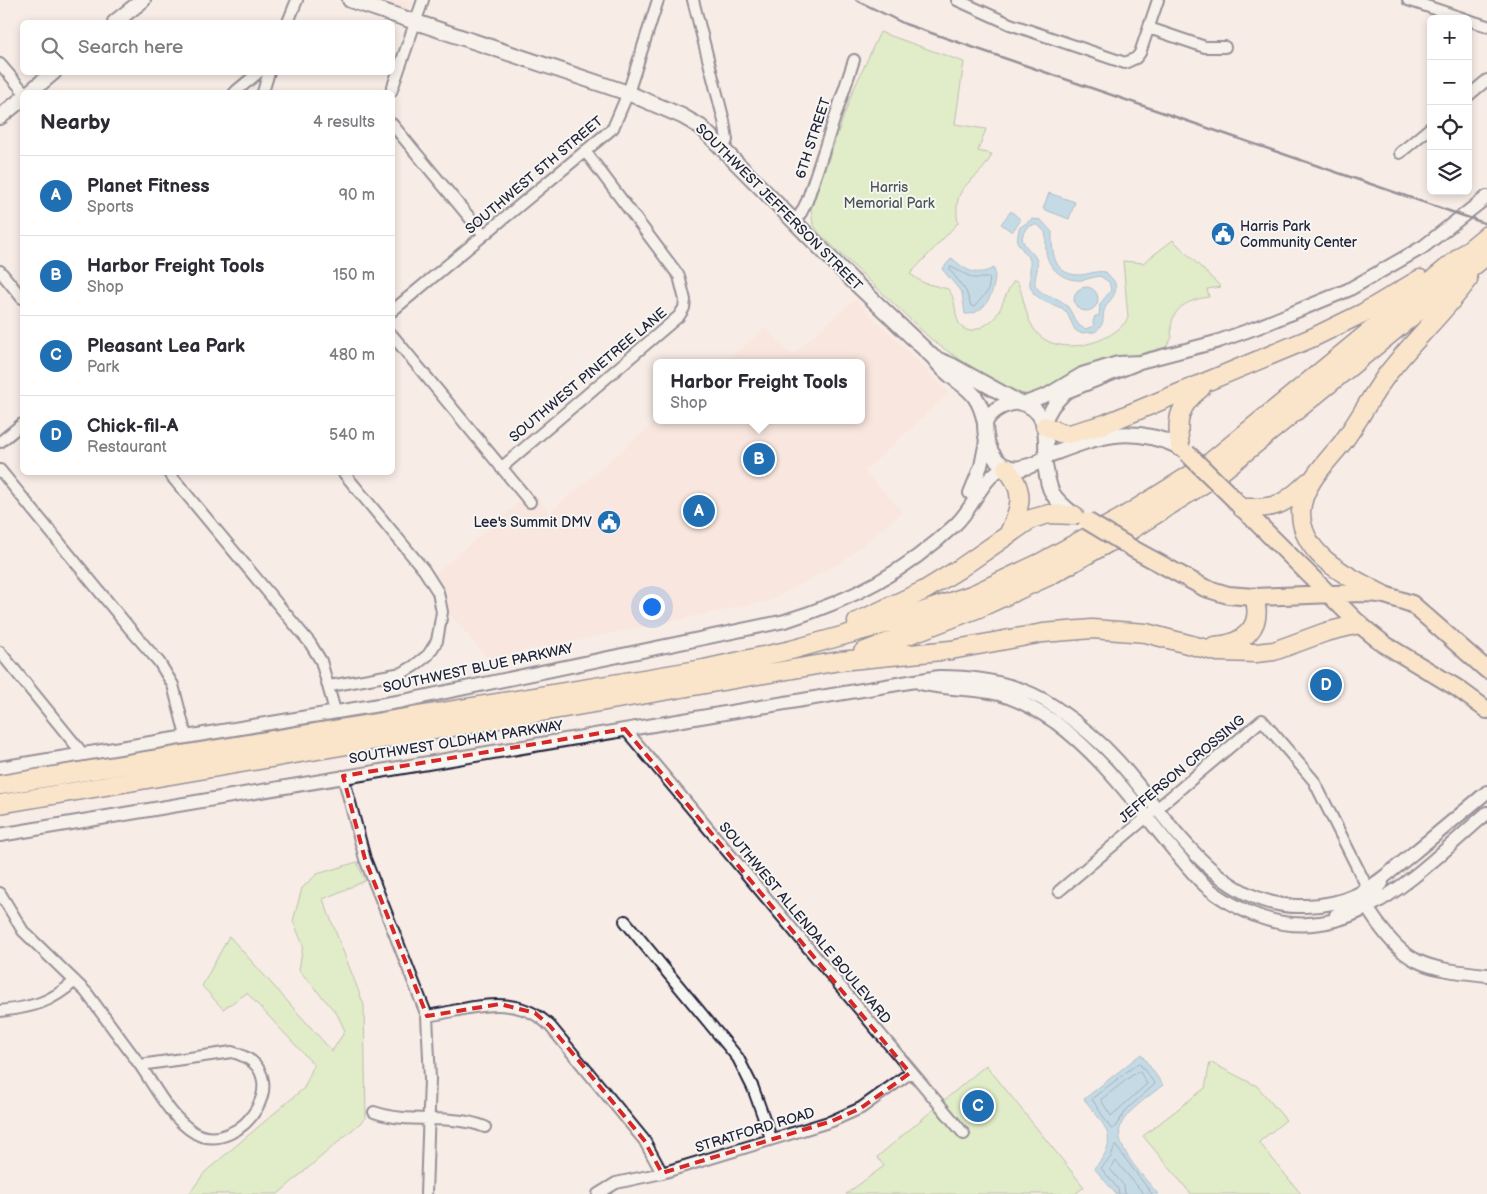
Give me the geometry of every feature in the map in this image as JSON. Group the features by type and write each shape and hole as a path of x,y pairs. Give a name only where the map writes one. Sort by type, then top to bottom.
{"highway":[{"path":"1487,234 1482,252 1451,302 1390,371 1343,441 1320,470 1306,492 1301,513 1311,544 1325,561 1343,574 1382,594 1412,604 1487,670"},
{"path":"1044,424 1060,434 1079,432 1314,337 1482,252"},
{"path":"0,785 704,669 791,650 892,622 974,594 1042,562 1120,520 1208,464 1482,252"},
{"path":"840,661 979,608 1049,576 1132,530 1216,476 1482,252"},
{"path":"1213,379 1185,402 1178,423 1183,450 1359,624 1402,657 1457,688 1487,709"},
{"path":"1005,467 1017,482 1020,498 1017,516 1008,534"},
{"path":"1238,504 1270,508 1279,506 1291,499 1320,470"},
{"path":"791,650 896,605 959,570 1008,534 1039,515 1080,518 1205,588 1228,595 1254,597 1382,594"},
{"path":"1194,646 1225,646 1247,634 1257,616 1258,608 1254,597"},
{"path":"0,804 840,661 951,650 1043,633 1092,629 1146,633 1194,646 1236,654 1265,652 1326,632 1359,624"}],"main road":[{"path":"118,20 143,0"},
{"name":"SOUTHWEST JEFFERSON STREET","path":"350,0 628,93 682,116 701,127 793,222 934,358 950,377 974,393 982,406 985,422"},
{"path":"32,90 50,75"},
{"path":"0,117 20,100"},
{"name":"SOUTHWEST JEFFERSON STREET","path":"934,358 953,366 1021,403"},
{"path":"1080,518 1055,499 1050,492 1045,457 1044,424 1040,414 1021,403 1000,407 985,422 986,441 992,454 1005,467 1023,468 1045,457 1092,440 1127,433 1153,436 1183,450"}],"street":[{"path":"289,20 297,0"},
{"path":"392,90 423,0"},
{"name":"SOUTHWEST 5TH STREET","path":"395,309 613,128 628,93 658,0"},
{"path":"693,0 724,121 727,140 724,151"},
{"path":"958,0 1010,24 1119,62 1130,62 1140,53 1158,0"},
{"path":"1408,0 1454,15"},
{"path":"1472,21 1487,26"},
{"path":"1149,28 1206,47 1225,47"},
{"name":"6TH STREET","path":"793,222 801,213 807,201 854,60"},
{"path":"0,64 22,90"},
{"path":"237,90 255,75"},
{"path":"264,90 268,75"},
{"path":"1472,93 1487,80"},
{"path":"395,128 484,235"},
{"path":"1400,153 1427,130"},
{"name":"SOUTHWEST PINETREE LANE","path":"501,468 640,352 671,324 684,308 684,289 676,270 585,151"},
{"path":"1021,403 1047,395 1082,374 1118,363 1140,362 1216,342 1258,328 1348,290 1423,248 1487,197"},
{"path":"0,271 20,296"},
{"path":"395,340 530,502"},
{"path":"1044,424 1053,406 1066,392 1083,384 1124,371 1140,362"},
{"path":"0,442 20,426"},
{"name":"SOUTHWEST BLUE PARKWAY","path":"940,536 973,487 981,466 986,441"},
{"name":"SOUTHWEST BLUE PARKWAY","path":"0,768 403,700 786,621 840,603 885,579 956,524 987,480 1005,467"},
{"path":"0,470 130,630 159,662 173,685 186,736"},
{"path":"171,475 310,642 321,661 330,686 335,711"},
{"path":"330,686 402,673 414,666 428,655 436,641 442,612 438,592 424,570 345,475"},
{"path":"0,652 83,754"},
{"name":"SOUTHWEST OLDHAM PARKWAY","path":"0,835 343,776 917,682 936,687 993,692 1058,717 1078,742 1128,793 1180,837 1223,879 1249,896 1279,906 1311,906 1341,900 1367,888 1391,871 1487,792"},
{"name":"JEFFERSON CROSSING","path":"1059,891 1262,720 1314,781 1367,888"},
{"name":"SOUTHWEST ALLENDALE BOULEVARD","path":"625,729 800,936 910,1073 964,1134"},
{"path":"343,776 365,858 427,1016 430,1079 426,1194"},
{"name":"SOUTHWEST OLDHAM PARKWAY","path":"1153,813 1195,876 1208,888 1226,901 1262,919 1281,924 1321,924 1349,918 1368,909 1400,886 1487,813"},
{"path":"1391,871 1371,896 1368,909 1395,947 1419,963 1443,970 1487,975"},
{"path":"1321,924 1357,903 1366,894 1367,888"},
{"path":"0,893 14,919 33,943 75,980 183,1123 196,1133 206,1136 226,1136 252,1116 264,1095 262,1072 254,1062 244,1055 232,1052 140,1065"},
{"path":"625,921 738,1058 754,1088 771,1138"},
{"path":"0,1011 28,1008 46,1002 60,995 75,980"},
{"path":"427,1016 500,1004 526,1008 535,1013 550,1026 644,1140 662,1172"},
{"name":"STRATFORD ROAD","path":"598,1194 616,1184 819,1125 861,1108 910,1073"},
{"path":"374,1112 388,1118 468,1120 485,1127"}],"highlighted area":[{"path":"625,729 910,1073 861,1108 832,1121 662,1173 644,1140 550,1026 535,1013 500,1004 427,1016 365,859 343,776"}],"shaded area":[{"path":"365,0 413,0 407,12"},
{"path":"855,299 950,393 865,471 903,512 842,562 770,601 488,659 446,610 433,575 532,491 550,512 653,423 865,424 865,359 729,359 766,327 792,355"}],"green space":[{"name":"Harris Memorial Park","path":"880,32 964,62 955,124 986,129 978,151 992,154 980,172 962,190 958,198 958,223 910,274 924,283 948,289 954,300 957,319 964,329 970,331 990,322 999,311 1014,281 1018,283 1030,323 1038,334 1047,341 1059,345 1072,346 1098,341 1111,335 1128,318 1123,261 1143,263 1173,240 1221,287 1207,289 1209,297 1192,301 1180,308 1172,321 1172,338 1166,347 1081,370 1055,387 1030,395 1015,392 976,370 934,342 819,233 813,224 811,209 852,93"},
{"path":"357,862 365,881 323,899 364,1005 366,1118 278,1194 189,1194 205,1172 304,1088 314,1065 247,993 223,1009 202,986 229,936 332,1051 345,1031 337,1014 299,970 303,945 293,921 302,888 317,874"},
{"path":"1210,1062 1257,1086 1286,1120 1259,1142 1301,1194 1191,1194 1143,1136 1205,1088"},
{"path":"986,1065 1084,1187 1075,1194 846,1194 884,1166 877,1157"}],"water":[{"path":"1049,193 1075,202 1069,219 1043,209"},
{"path":"1011,211 1021,220 1012,232 1001,224"},
{"path":"1032,219 1041,220 1052,232 1053,253 1058,266 1069,274 1106,272 1114,281 1115,292 1104,310 1103,322 1095,332 1080,333 1075,330 1067,313 1062,308 1045,302 1034,294 1030,286 1030,260 1017,242 1019,228","holes":["1038,225 1045,232 1049,263 1060,275 1076,280 1100,276 1109,282 1111,290 1100,304 1099,316 1095,316 1094,326 1085,329 1081,327 1065,304 1046,295 1035,285 1037,261 1024,244 1022,237 1026,228"]},
{"path":"952,258 971,271 982,272 994,268 994,283 989,298 985,305 973,313 965,314 962,293 942,269"},
{"path":"1086,287 1091,288 1097,294 1097,304 1091,310 1086,311 1081,310 1075,304 1074,299 1075,294 1081,288"},
{"path":"1141,1054 1163,1085 1126,1116 1120,1128 1120,1136 1127,1154 1139,1172 1158,1194 1116,1194 1094,1168 1107,1149 1107,1132 1084,1099"}],"railway":[{"path":"856,0 905,24 1487,224"}],"place":[{"name":"Harris Park Community Center","path":"1223,234"},
{"name":"Harbor Freight Tools","path":"759,459"},
{"name":"Planet Fitness","path":"699,511"},
{"name":"Lee's Summit DMV","path":"609,522"},
{"name":"Chick-fil-A","path":"1326,685"},
{"name":"Pleasant Lea Park","path":"978,1106"}]}
